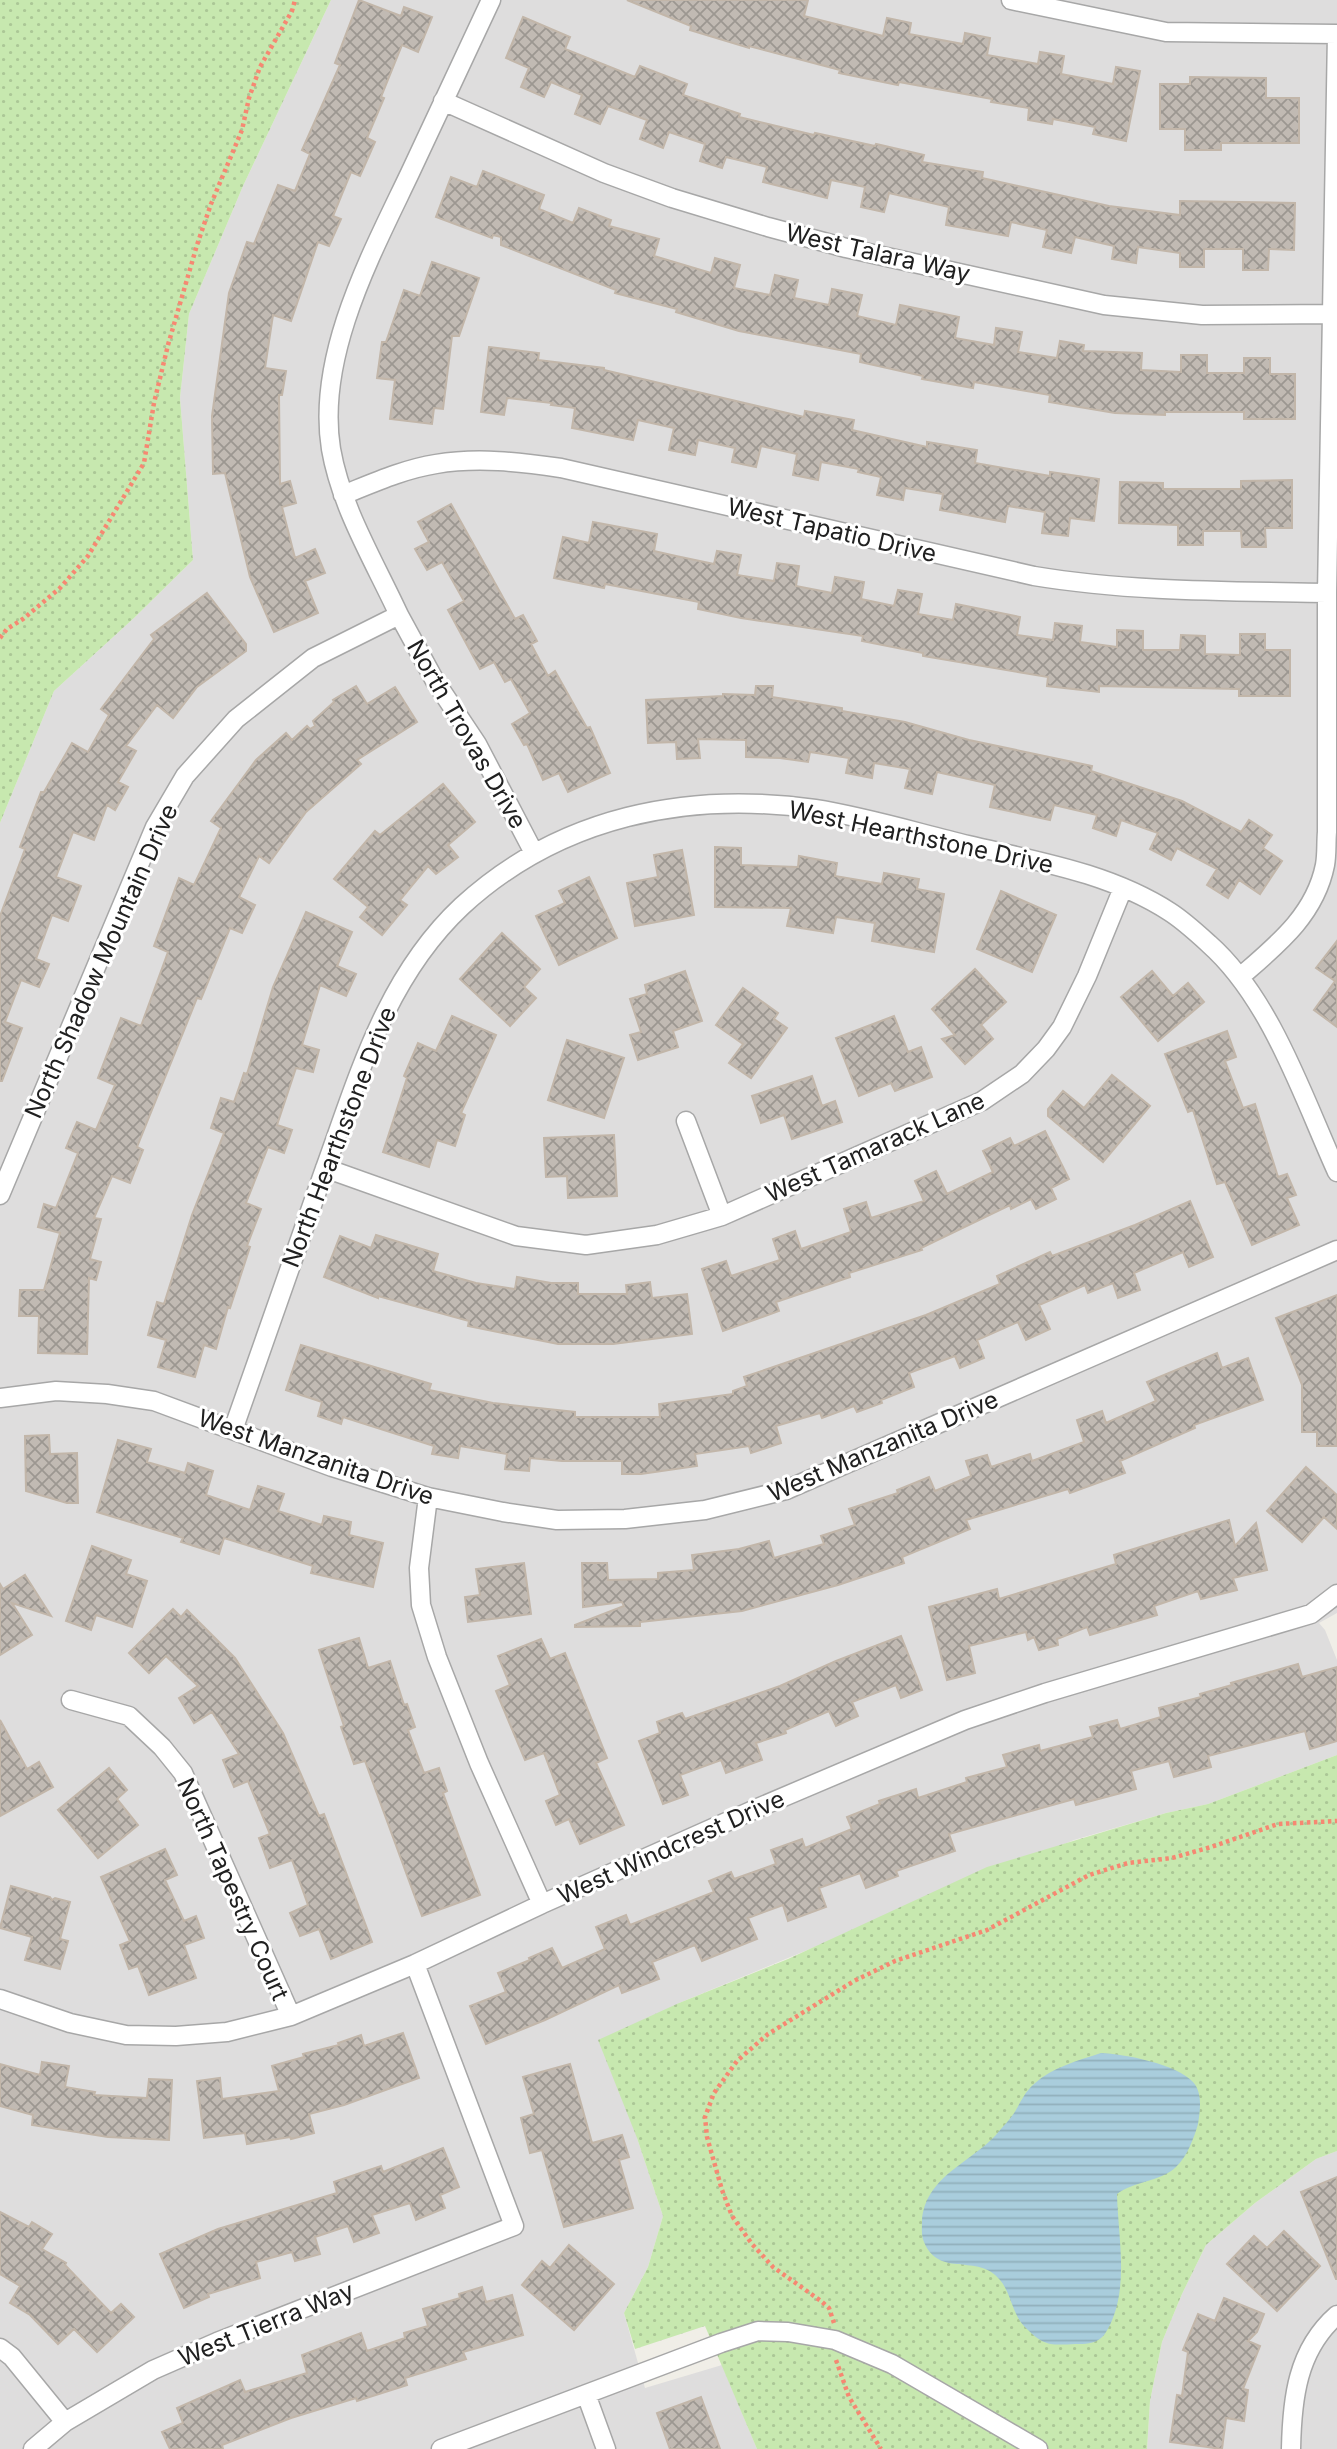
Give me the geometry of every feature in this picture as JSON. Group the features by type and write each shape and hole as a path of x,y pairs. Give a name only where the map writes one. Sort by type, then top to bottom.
{"street":[{"path":"399,615 343,495 331,448 329,415 332,374 339,340 356,293 491,0"},
{"path":"1011,0 1166,32 1337,34 1325,866 1303,917 1283,939 1240,976"},
{"name":"West Talara Way","path":"443,101 604,173 672,198 846,248 1104,305 1202,315 1333,314"},
{"name":"West Tapatio Drive","path":"343,495 434,464 470,460 510,461 561,468 1034,576 1082,584 1140,589 1327,593"},
{"name":"North Trovas Drive","path":"399,615 435,681 477,744 534,853"},
{"name":"North Shadow Mountain Drive","path":"0,1195 155,827 185,776 236,719 295,671 313,658 399,615"},
{"name":"West Hearthstone Drive","path":"534,853 615,819 674,806 725,802 771,804 820,810 976,847 1087,874 1123,888 1171,912 1211,945 1240,976 1253,994 1278,1041 1337,1172"},
{"name":"North Hearthstone Drive","path":"233,1430 357,1075 389,1001 406,972 462,906 534,853"},
{"name":"West Tamarack Lane","path":"325,1168 516,1236 586,1245 657,1235 722,1216 982,1101 1022,1074 1062,1027 1087,976 1123,888"},
{"path":"686,1121 722,1216"},
{"name":"West Manzanita Drive","path":"0,1398 56,1391 107,1394 154,1402 332,1467 428,1497 557,1520 625,1519 705,1510 786,1490 1337,1250"},
{"path":"428,1497 419,1568 421,1605 437,1657 465,1727 542,1904"},
{"name":"West Windcrest Drive","path":"0,1999 70,2023 126,2035 176,2036 228,2032 290,2016 415,1964 760,1807 965,1720 1045,1693 1311,1614 1337,1594"},
{"name":"North Tapestry Court","path":"71,1700 129,1716 162,1747 183,1773 290,2016"},
{"name":"West Tierra Way","path":"33,2449 65,2422 164,2365 514,2226 415,1964"},
{"path":"1291,2449 1297,2382 1322,2329 1337,2315"},
{"path":"441,2449 758,2331 788,2332 835,2340 892,2364 1038,2449"},
{"path":"0,2348 12,2357 65,2422"},
{"path":"586,2394 606,2449"}],"path":[{"path":"0,638 60,588 88,556 144,463 167,345 204,224 242,131 249,98 260,67 292,12 295,0"},
{"path":"0,628 8,629"},
{"path":"881,2449 849,2397 836,2361 834,2319 829,2308 773,2267 752,2244 732,2216 722,2190 707,2137 705,2117 714,2093 737,2061 768,2034 854,1981 895,1961 987,1930 1089,1875 1128,1863 1172,1858 1278,1824 1337,1821"}],"shaded area":[{"path":"331,0 1337,0 1337,1613 1319,1623 1325,1630 1337,1660 1337,1755 1208,1804 1166,1813 1074,1840 679,2003 637,2138 663,2216 648,2267 624,2313 645,2388 722,2365 757,2449 0,2449 0,823 54,691 193,560 180,398 189,314 243,186"},
{"path":"1337,2151 1337,2449 1147,2449 1150,2401 1162,2342 1206,2245 1255,2203 1316,2159"}],"green space":[{"path":"0,0 331,0 243,186 189,314 180,398 193,560 54,691 0,823"},
{"path":"1337,1755 1337,2151 1316,2159 1255,2203 1206,2245 1162,2342 1150,2401 1147,2449 757,2449 705,2326 635,2349 624,2313 648,2267 663,2216 637,2138 598,2040 679,2003 788,1959 987,1867 1166,1813 1208,1804"}],"water":[{"path":"1101,2053 1150,2061 1185,2076 1193,2082 1198,2091 1198,2124 1187,2153 1176,2167 1162,2176 1131,2186 1117,2194 1121,2277 1116,2310 1105,2334 1089,2343 1053,2344 1037,2338 1024,2326 1004,2285 991,2272 981,2267 939,2260 931,2253 923,2239 922,2221 931,2193 950,2172 996,2135 1034,2084 1057,2069"}],"building":[{"path":"359,0 401,16 404,7 432,17 418,52 402,45 367,138 375,142 360,176 351,172 333,216 341,219 329,246 318,242 291,321 273,315 265,368 286,371 282,395 279,395 280,484 290,481 296,503 282,507 295,558 315,549 325,573 305,581 318,613 274,632 250,577 225,473 213,474 212,416 229,293 247,242 254,244 278,185 295,191 310,154 302,150 340,65 335,63"},
{"path":"627,0 808,0 804,16 883,36 887,18 911,23 909,34 963,44 965,33 990,38 987,55 1038,64 1040,52 1064,56 1061,74 1113,84 1116,67 1140,71 1126,141 1093,134 1095,127 1053,119 1052,124 1028,120 1029,108 991,102 992,99 839,73 840,70 749,48 690,30 691,26"},
{"path":"523,17 570,37 565,49 635,77 640,66 687,84 683,95 740,114 739,117 814,135 815,133 875,146 876,144 924,155 922,162 983,172 982,178 1109,206 1180,215 1180,201 1295,203 1294,250 1269,249 1268,270 1243,270 1243,249 1204,249 1204,267 1180,267 1180,253 1138,247 1136,263 1112,259 1114,246 1075,237 1071,253 1043,247 1047,230 1011,222 1008,236 946,225 949,207 889,193 884,212 861,207 865,187 831,180 827,198 763,182 767,167 726,157 722,168 700,161 705,144 669,132 663,148 640,139 647,120 608,106 600,124 575,114 582,95 551,82 544,97 521,87 529,68 506,58"},
{"path":"1190,77 1266,78 1266,98 1299,98 1299,143 1221,143 1221,150 1185,150 1185,129 1160,129 1160,84 1190,84"},
{"path":"483,171 544,195 539,209 573,223 579,208 611,220 609,226 659,239 654,256 711,273 715,258 740,265 734,288 770,295 775,275 798,280 794,298 829,305 832,289 862,295 857,316 896,325 900,305 959,317 955,338 994,345 996,328 1022,332 1018,352 1057,358 1060,341 1084,345 1083,351 1142,353 1141,370 1181,372 1181,355 1207,355 1207,373 1244,373 1244,358 1270,358 1270,374 1295,374 1295,419 1244,419 1244,412 1165,412 1165,415 1115,413 1049,402 1050,395 974,382 973,388 922,379 923,376 860,362 861,354 739,331 676,312 677,309 615,293 616,290 501,245 501,237 493,235 492,238 436,217 451,177 477,187"},
{"path":"432,262 479,278 459,336 452,336 443,409 434,408 432,424 390,419 395,380 377,378 382,342 386,342 404,290 420,296"},
{"path":"489,347 539,353 538,360 604,368 804,417 805,411 854,420 852,430 927,447 927,442 977,450 975,463 1050,476 1050,472 1099,479 1094,521 1070,518 1068,536 1042,533 1045,512 1008,506 1005,522 940,510 943,494 905,488 903,500 877,495 881,477 858,472 859,469 821,462 818,480 793,475 797,454 761,446 756,467 732,462 735,448 698,440 695,455 669,450 674,428 638,420 633,440 572,428 575,408 551,405 552,403 507,398 504,415 481,412"},
{"path":"1292,480 1292,528 1265,528 1266,547 1242,547 1241,531 1203,531 1203,545 1178,545 1178,525 1119,523 1120,482 1163,483 1163,489 1241,489 1241,481"},
{"path":"451,504 515,619 523,615 537,641 531,644 548,676 555,671 587,728 590,727 610,773 568,792 559,773 543,780 527,744 524,745 512,724 530,713 511,679 505,682 494,662 480,669 448,610 464,601 442,562 427,570 415,549 429,542 418,522"},
{"path":"593,522 657,534 654,551 676,556 714,564 717,551 741,555 737,575 774,581 777,563 799,566 796,586 832,593 835,577 864,582 861,599 894,606 898,590 922,594 918,614 953,620 956,604 1020,617 1017,635 1053,640 1055,623 1082,626 1080,642 1117,647 1117,630 1143,631 1143,650 1180,650 1181,635 1205,636 1205,654 1240,655 1240,634 1265,634 1265,650 1290,650 1290,696 1239,696 1239,689 1099,686 1099,692 1047,686 1048,677 923,656 923,653 862,641 863,636 741,618 698,609 699,602 605,584 604,588 554,578 563,537 589,543"},
{"path":"207,593 246,644 246,651 197,687 173,718 157,705 126,746 136,751 118,782 128,787 115,810 107,805 94,840 73,832 56,877 81,886 68,921 52,915 36,959 49,964 39,987 21,980 5,1022 22,1028 0,1081 0,916 25,849 20,847 41,792 44,792 72,743 88,752 109,715 101,709 154,639 151,635"},
{"path":"356,686 367,704 395,687 417,722 357,760 361,764 306,812 269,863 259,856 239,897 255,905 242,933 230,928 201,999 197,998 137,1147 143,1150 130,1183 112,1176 94,1218 101,1219 90,1259 101,1262 96,1280 89,1278 87,1354 38,1353 39,1316 19,1316 20,1290 44,1290 60,1233 38,1227 44,1204 56,1208 78,1153 66,1148 77,1122 96,1130 115,1085 98,1078 121,1018 141,1026 168,952 154,946 179,878 194,885 221,828 211,821 256,760 286,733 292,740 307,726 310,729 315,726 313,721 334,702 333,700"},
{"path":"756,686 773,686 772,697 842,708 842,711 905,722 969,740 1092,766 1091,771 1182,801 1241,832 1249,820 1272,835 1263,848 1282,861 1260,894 1239,880 1228,898 1207,885 1217,869 1177,848 1171,860 1150,849 1158,833 1121,820 1116,836 1093,828 1097,815 1054,805 1050,820 990,807 995,785 937,772 932,794 905,788 910,769 874,763 872,778 846,773 849,758 810,752 808,762 746,757 746,740 698,739 700,758 677,759 676,742 648,743 646,700 723,694 755,695"},
{"path":"443,784 475,822 448,845 458,857 436,874 428,866 400,900 407,905 382,935 360,917 368,907 334,879 375,831 380,835"},
{"path":"715,847 741,848 741,865 798,867 799,856 837,863 835,876 882,884 884,873 919,879 917,889 944,894 934,952 872,941 875,923 836,917 833,933 787,926 791,908 715,907"},
{"path":"682,850 694,915 635,926 627,883 658,877 654,855"},
{"path":"589,877 617,938 559,965 536,916 565,903 559,891"},
{"path":"1001,891 1056,915 1032,972 977,949"},
{"path":"306,912 352,932 337,966 356,974 346,996 320,985 302,1045 319,1050 313,1072 296,1068 277,1125 292,1130 284,1153 268,1147 246,1203 261,1209 216,1349 204,1345 195,1377 158,1367 166,1340 148,1335 157,1302 164,1304 192,1215 224,1133 211,1128 221,1098 234,1102 244,1073 247,1074 273,987"},
{"path":"502,933 540,969 524,987 536,998 510,1026 460,979"},
{"path":"1337,941 1337,1027 1314,1010 1335,981 1316,968"},
{"path":"975,969 1006,1002 981,1025 993,1039 965,1064 942,1039 955,1035 932,1009"},
{"path":"685,971 702,1021 673,1031 678,1047 638,1060 630,1035 641,1032 630,999 647,994 645,985"},
{"path":"1152,971 1173,996 1188,983 1204,1002 1158,1041 1121,997"},
{"path":"743,988 778,1013 774,1019 787,1028 751,1078 729,1063 743,1044 716,1025"},
{"path":"452,1016 496,1035 461,1113 465,1115 455,1146 437,1140 429,1167 383,1152 407,1078 404,1076 418,1043 436,1051"},
{"path":"894,1016 908,1052 921,1047 932,1077 895,1091 891,1083 859,1096 836,1038"},
{"path":"1227,1031 1236,1057 1225,1061 1243,1108 1255,1104 1278,1177 1287,1174 1296,1195 1287,1198 1299,1225 1252,1245 1225,1182 1217,1184 1193,1110 1188,1112 1165,1054"},
{"path":"567,1040 624,1058 604,1118 548,1100"},
{"path":"1112,1075 1150,1106 1103,1162 1048,1116 1048,1109 1063,1091 1084,1108"},
{"path":"812,1076 822,1106 835,1101 842,1122 792,1139 784,1115 761,1123 752,1096"},
{"path":"1045,1131 1069,1179 1051,1188 1056,1199 1036,1209 1031,1199 1011,1209 1010,1205 921,1248 922,1250 849,1273 850,1277 776,1302 779,1311 723,1331 702,1269 726,1261 731,1276 780,1260 773,1239 795,1231 801,1249 851,1232 844,1209 866,1202 871,1218 924,1201 915,1181 936,1171 947,1194 993,1172 983,1151 1010,1138 1014,1146"},
{"path":"614,1135 617,1196 568,1198 567,1176 546,1177 544,1138"},
{"path":"1190,1201 1213,1257 1189,1267 1183,1252 1134,1273 1140,1290 1118,1298 1113,1283 1088,1293 1085,1285 1039,1305 1050,1329 1026,1340 1018,1322 977,1340 984,1358 960,1368 955,1356 909,1373 914,1387 881,1400 882,1403 857,1412 854,1406 822,1418 820,1413 776,1426 781,1443 751,1453 749,1446 695,1454 697,1466 622,1474 622,1461 530,1458 529,1471 505,1469 507,1454 460,1446 458,1458 432,1454 434,1446 343,1417 341,1424 318,1416 322,1402 286,1390 301,1345 431,1384 429,1390 493,1403 575,1412 575,1417 660,1417 659,1404 733,1394 733,1391 747,1386 744,1377 926,1315 1000,1284 997,1276 1050,1252 1052,1256"},
{"path":"376,1235 438,1254 433,1271 476,1283 515,1289 517,1277 551,1283 578,1283 578,1294 627,1294 626,1285 650,1282 652,1298 687,1294 692,1334 613,1344 558,1344 468,1326 469,1321 378,1298 324,1277 340,1236 371,1248"},
{"path":"1337,1295 1337,1446 1317,1446 1317,1432 1302,1432 1302,1385 1276,1318"},
{"path":"1217,1353 1222,1368 1248,1358 1263,1400 1194,1425 1195,1428 1120,1461 1125,1473 1070,1493 1068,1489 966,1520 970,1529 902,1557 904,1563 838,1585 742,1611 640,1622 640,1626 575,1627 624,1606 622,1602 583,1607 582,1563 607,1563 608,1580 658,1579 658,1573 694,1570 692,1555 739,1549 769,1541 774,1558 824,1544 821,1536 855,1525 849,1509 898,1493 897,1490 929,1477 935,1491 971,1476 966,1461 987,1455 991,1467 1030,1454 1032,1461 1084,1442 1077,1420 1102,1411 1106,1423 1156,1401 1147,1382"},
{"path":"49,1435 50,1454 77,1453 78,1503 67,1503 26,1491 25,1436"},
{"path":"118,1440 151,1449 147,1462 185,1473 188,1463 213,1471 206,1495 250,1510 258,1486 284,1494 278,1511 322,1525 324,1516 351,1522 349,1535 383,1543 373,1587 311,1573 313,1566 224,1538 219,1554 181,1542 183,1538 97,1512"},
{"path":"1306,1467 1337,1495 1337,1529 1324,1517 1302,1542 1267,1511"},
{"path":"1229,1520 1235,1546 1256,1523 1267,1570 1233,1578 1237,1590 1201,1599 1198,1591 1154,1606 1157,1615 1090,1635 1087,1627 1057,1639 1058,1645 1039,1650 1034,1637 1028,1640 1026,1632 969,1646 975,1673 947,1680 929,1607 997,1589 999,1599 1116,1564 1114,1555"},
{"path":"92,1546 131,1560 126,1574 147,1581 132,1627 96,1615 91,1630 66,1621"},
{"path":"524,1563 531,1614 468,1622 465,1597 480,1595 476,1569"},
{"path":"25,1575 51,1616 12,1603 32,1635 0,1655 0,1584 3,1589"},
{"path":"173,1609 181,1617 187,1610 235,1658 283,1733 319,1816 324,1814 372,1942 331,1959 319,1929 300,1936 290,1913 308,1905 292,1860 270,1868 259,1838 270,1834 248,1781 234,1787 223,1760 239,1754 212,1712 194,1723 179,1698 198,1686 166,1656 149,1673 129,1653"},
{"path":"901,1636 922,1690 901,1698 896,1685 852,1702 858,1716 836,1726 829,1711 785,1730 786,1733 756,1743 762,1760 726,1773 721,1760 680,1775 688,1795 663,1804 639,1741 660,1733 657,1722 682,1713 685,1719 780,1686"},
{"path":"359,1638 368,1668 390,1661 404,1705 407,1704 415,1727 408,1730 424,1773 439,1768 447,1791 443,1793 480,1895 422,1916 365,1761 354,1764 319,1650"},
{"path":"541,1639 550,1659 565,1653 607,1758 596,1763 624,1825 580,1844 569,1819 556,1825 546,1801 560,1795 544,1753 525,1760 496,1691 510,1685 498,1656"},
{"path":"1298,1664 1302,1677 1337,1667 1337,1741 1310,1749 1305,1731 1208,1756 1211,1767 1174,1777 1169,1761 1131,1771 1136,1789 1076,1805 1074,1799 949,1834 955,1851 896,1871 898,1876 866,1888 860,1873 819,1888 826,1907 788,1921 783,1905 748,1918 757,1939 702,1961 695,1945 652,1962 659,1979 622,1993 619,1985 486,2044 470,2006 506,1992 498,1973 530,1960 529,1958 552,1948 562,1968 605,1949 596,1927 626,1915 630,1925 714,1892 709,1881 731,1872 734,1879 776,1864 771,1850 802,1839 805,1848 852,1829 847,1817 880,1804 879,1801 916,1789 918,1798 967,1782 966,1778 1007,1767 1003,1755 1039,1745 1040,1751 1093,1737 1090,1727 1117,1720 1120,1729 1161,1717 1159,1708 1201,1697 1200,1694 1232,1685 1231,1683"},
{"path":"0,1720 27,1769 39,1762 53,1787 0,1816"},
{"path":"109,1768 127,1790 117,1799 138,1825 98,1858 58,1810"},
{"path":"165,1849 177,1875 165,1880 184,1921 196,1916 204,1938 184,1945 196,1978 149,1995 138,1966 129,1969 120,1945 130,1941 101,1877"},
{"path":"11,1886 50,1897 52,1900 55,1898 70,1902 60,1939 68,1941 60,1969 25,1960 32,1937 0,1928"},
{"path":"403,2033 419,2078 344,2105 309,2114 314,2133 291,2139 290,2137 247,2144 245,2133 204,2138 197,2081 220,2078 222,2099 279,2091 272,2066 304,2057 303,2054 339,2045 338,2043 361,2035 364,2046"},
{"path":"42,2062 69,2066 65,2087 95,2092 94,2095 147,2098 149,2079 172,2080 169,2140 108,2137 32,2125 33,2115 0,2106 0,2064 40,2075"},
{"path":"570,2064 592,2143 622,2135 629,2157 619,2160 633,2208 564,2227 542,2150 530,2153 521,2118 534,2114 523,2077"},
{"path":"443,2148 459,2187 440,2195 445,2208 416,2220 410,2203 372,2215 379,2233 354,2242 348,2226 315,2237 320,2254 295,2261 292,2252 256,2262 260,2278 208,2294 209,2297 184,2308 160,2254 218,2229 337,2193 334,2182 381,2166 383,2172"},
{"path":"1337,2177 1337,2279 1336,2279 1301,2192"},
{"path":"0,2212 29,2227 32,2222 52,2234 42,2249 66,2263 111,2313 121,2304 134,2317 97,2352 74,2329 58,2344 30,2315 10,2303 20,2286 0,2274"},
{"path":"1284,2231 1320,2266 1277,2311 1227,2264 1254,2236 1267,2248"},
{"path":"569,2245 614,2284 574,2330 522,2285 542,2261 550,2268"},
{"path":"482,2287 486,2302 512,2295 523,2335 463,2352 466,2359 405,2378 407,2385 291,2418 222,2445 223,2449 170,2449 162,2432 183,2423 177,2408 240,2380 245,2392 307,2373 302,2355 361,2333 367,2351 405,2338 404,2333 428,2326 423,2309 460,2298 459,2294"},
{"path":"1224,2298 1264,2314 1257,2332 1248,2341 1260,2346 1243,2389 1248,2390 1244,2421 1226,2418 1222,2449 1170,2442 1177,2395 1182,2396 1188,2352 1183,2350 1198,2314 1215,2321"},
{"path":"701,2397 720,2449 670,2449 657,2413"}]}
